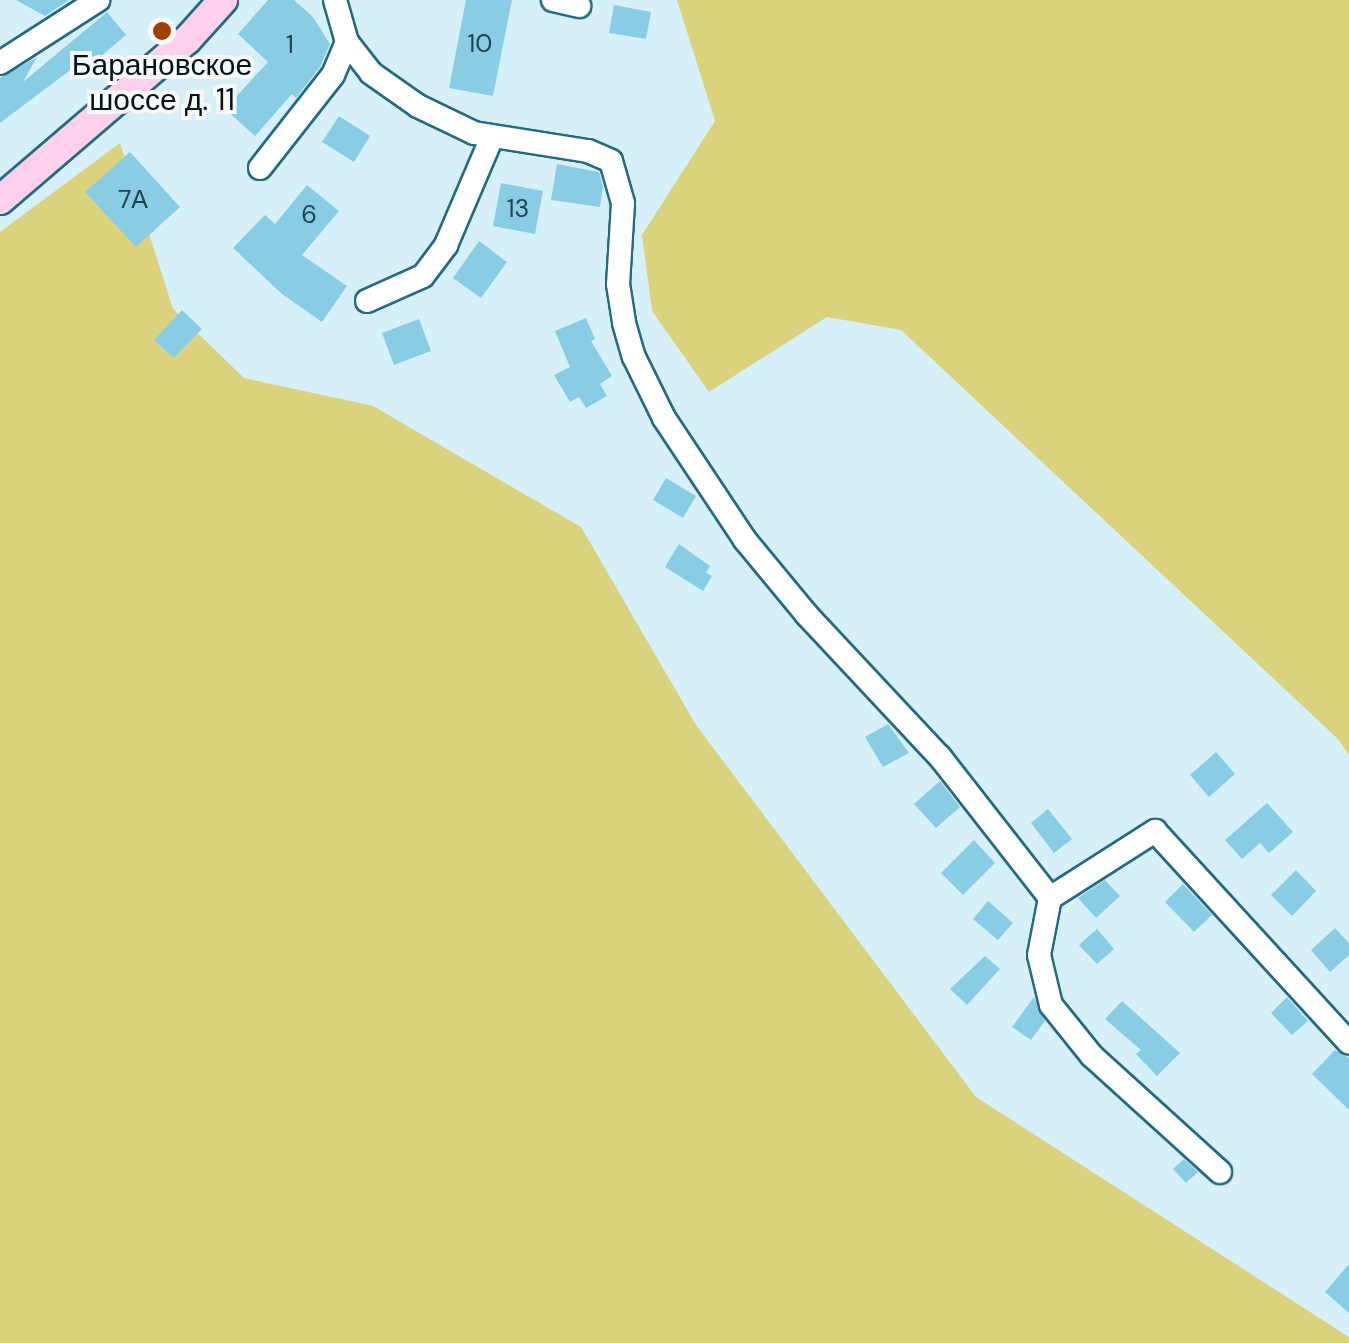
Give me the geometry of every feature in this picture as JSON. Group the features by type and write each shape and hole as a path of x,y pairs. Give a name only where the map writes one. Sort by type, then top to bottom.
{"main road":[{"path":"0,200 186,40 216,1"}],"street":[{"path":"0,63 98,0"},
{"path":"334,0 346,42 370,73 418,106 492,137 588,151 611,161 623,202 618,284 624,324 634,357 664,418 699,476 758,555 807,615 940,757 1050,898"},
{"path":"553,0 579,6"},
{"path":"260,168 333,75 346,42"},
{"path":"367,301 423,276 446,245 492,137"},
{"path":"1220,1172 1092,1056 1051,1005 1040,955 1050,898 1155,831 1349,1044"}],"shaded area":[{"path":"677,0 1349,0 1349,755 1338,739 901,330 827,317 709,392 652,311 642,235 715,121"},
{"path":"120,143 173,309 244,378 373,406 581,527 696,725 976,1097 1349,1337 1349,1343 0,1343 0,232"}],"building":[{"path":"16,0 69,0 45,16"},
{"path":"268,0 294,0 313,17 330,44 320,67 296,98 292,94 255,136 225,109 268,62 238,34"},
{"path":"466,0 512,0 493,96 449,88"},
{"path":"614,5 651,12 646,39 609,33"},
{"path":"107,12 126,35 94,62 89,56 0,123 0,78 37,57 23,82"},
{"path":"339,116 370,136 354,162 322,142"},
{"path":"130,152 180,207 136,247 85,192"},
{"path":"557,164 599,172 603,187 600,207 551,200"},
{"path":"501,183 543,191 535,234 493,226"},
{"path":"307,185 339,211 302,255 347,286 322,322 282,294 233,248 265,215 275,224"},
{"path":"479,241 507,262 481,298 453,278"},
{"path":"182,310 202,329 174,358 154,340"},
{"path":"586,318 595,339 591,341 612,376 600,384 607,396 586,408 579,397 570,402 554,375 570,367 555,331"},
{"path":"419,319 431,351 394,365 382,333"},
{"path":"666,478 696,496 683,518 653,500"},
{"path":"679,544 710,566 706,573 712,576 703,591 665,567"},
{"path":"888,724 909,753 883,767 865,737"},
{"path":"1216,752 1235,774 1209,797 1190,775"},
{"path":"940,781 960,807 936,828 914,804"},
{"path":"1267,803 1293,832 1269,853 1260,843 1242,859 1225,840"},
{"path":"1048,809 1072,839 1054,853 1031,823"},
{"path":"974,840 995,863 963,895 941,873"},
{"path":"1296,870 1316,891 1292,916 1271,895"},
{"path":"1105,880 1120,896 1096,918 1078,898"},
{"path":"1183,884 1212,915 1194,932 1165,902"},
{"path":"988,901 1013,923 998,940 973,919"},
{"path":"1335,928 1349,943 1349,955 1330,972 1311,950"},
{"path":"1097,929 1114,949 1097,964 1079,945"},
{"path":"985,956 1000,969 967,1005 950,989"},
{"path":"1034,997 1045,1021 1031,1040 1012,1027"},
{"path":"1287,997 1308,1021 1292,1035 1271,1013"},
{"path":"1122,1001 1180,1053 1157,1076 1136,1054 1141,1050 1105,1019"},
{"path":"1335,1050 1349,1058 1349,1110 1312,1074"},
{"path":"1184,1159 1198,1172 1186,1183 1173,1169"},
{"path":"1349,1264 1349,1313 1325,1292"}],"place":[{"name":"Барановское шоссе д. 11","path":"162,31"}]}
